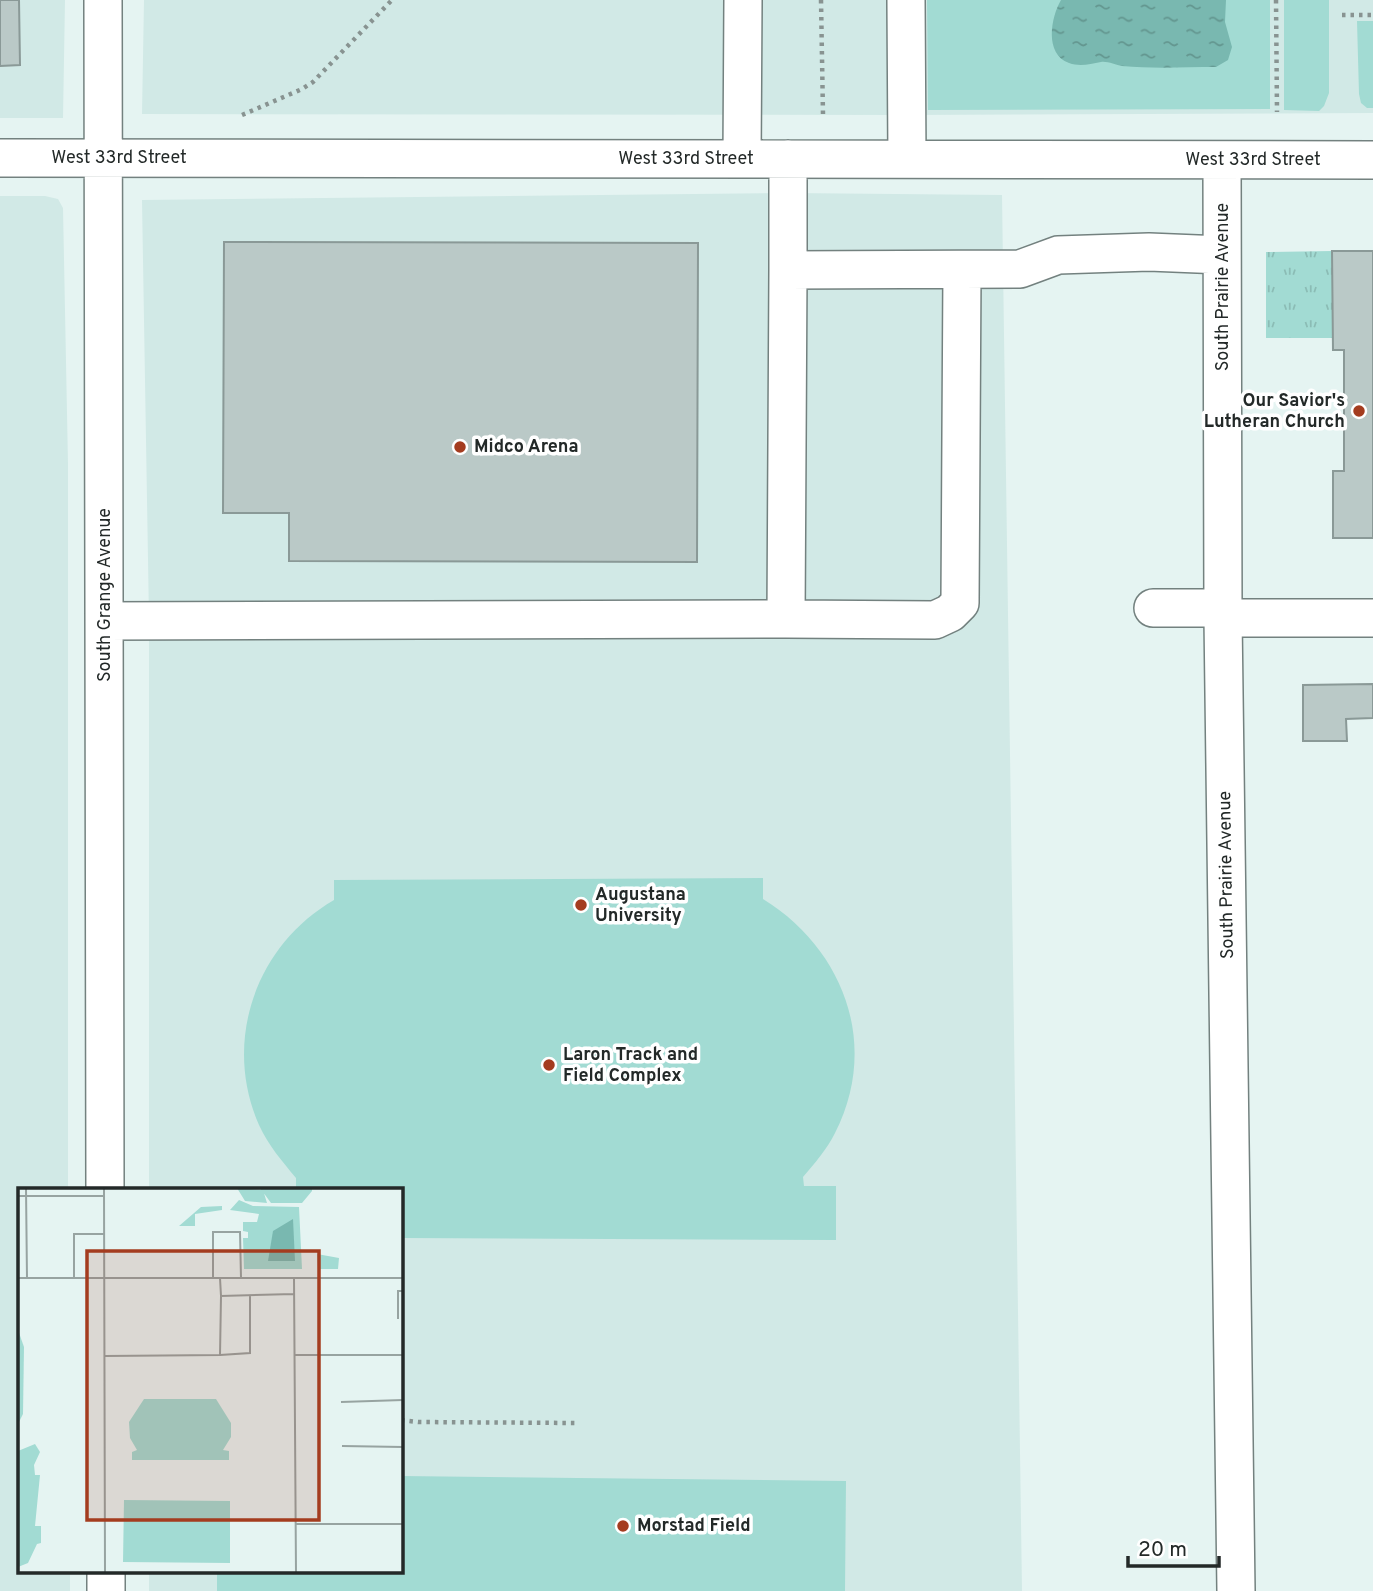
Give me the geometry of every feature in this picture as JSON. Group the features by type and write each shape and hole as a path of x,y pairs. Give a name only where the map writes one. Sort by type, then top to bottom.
{"street":[{"name":"South Grange Avenue","path":"103,0 105,1188"},
{"path":"741,159 743,0"},
{"path":"905,0 907,159"},
{"name":"West 33rd Street","path":"0,158 1373,160"},
{"path":"786,619 788,159"},
{"name":"South Prairie Avenue","path":"1222,160 1223,613 1236,1591"},
{"path":"788,270 1020,270 1058,255 1149,252 1222,255"},
{"path":"104,621 935,620 950,613 960,603 961,270"},
{"path":"1153,608 1373,618"}],"path":[{"path":"242,116 313,82 391,0"},
{"path":"821,0 823,115"},
{"path":"1276,0 1277,113"},
{"path":"1342,15 1373,15"},
{"path":"402,1420 576,1423"}],"shaded area":[{"path":"0,0 65,0 63,118 0,118"},
{"path":"144,0 1373,0 1373,113 142,114"},
{"name":"Augustana University","path":"788,193 1002,195 1022,1591 149,1591 149,1574 402,1574 402,1188 149,1188 149,619 142,200"},
{"path":"0,196 45,196 58,199 63,208 68,464 68,1188 18,1188 18,1574 70,1574 70,1591 0,1591"}],"green space":[{"path":"927,0 1270,0 1270,109 928,110"},
{"path":"1284,0 1329,0 1329,93 1319,111 1284,110"},
{"path":"1357,21 1373,21 1373,108 1367,108 1361,103 1359,94"},
{"path":"1332,251 1333,338 1266,338 1266,252"},
{"name":"Laron Track and Field Complex","path":"763,878 763,899 791,920 815,944 833,972 846,1002 853,1033 854,1066 848,1100 832,1139 803,1177 804,1186 836,1186 836,1240 402,1238 402,1188 296,1188 296,1178 271,1146 259,1125 248,1093 244,1061 246,1029 253,998 266,969 284,942 307,919 334,900 334,880"},
{"name":"Morstad Field","path":"402,1476 846,1481 845,1591 217,1591 217,1574 402,1574"}],"water":[{"path":"1061,0 1226,0 1225,22 1232,47 1228,60 1216,67 1069,63 1061,58 1053,44 1053,25"}],"building":[{"path":"0,0 19,0 20,65 0,66"},
{"name":"Midco Arena","path":"224,242 698,243 697,562 289,561 289,513 223,513"},
{"name":"Our Savior's Lutheran Church","path":"1332,251 1373,251 1373,538 1333,538 1333,471 1344,471 1344,350 1333,350"},
{"path":"1373,684 1373,718 1346,719 1347,741 1303,741 1303,685"}],"place":[{"name":"Our Savior's Lutheran Church","path":"1359,411"},
{"name":"Midco Arena","path":"460,447"},
{"name":"Augustana University","path":"581,905"},
{"name":"Laron Track and Field Complex","path":"549,1065"},
{"name":"Morstad Field","path":"623,1526"}]}
